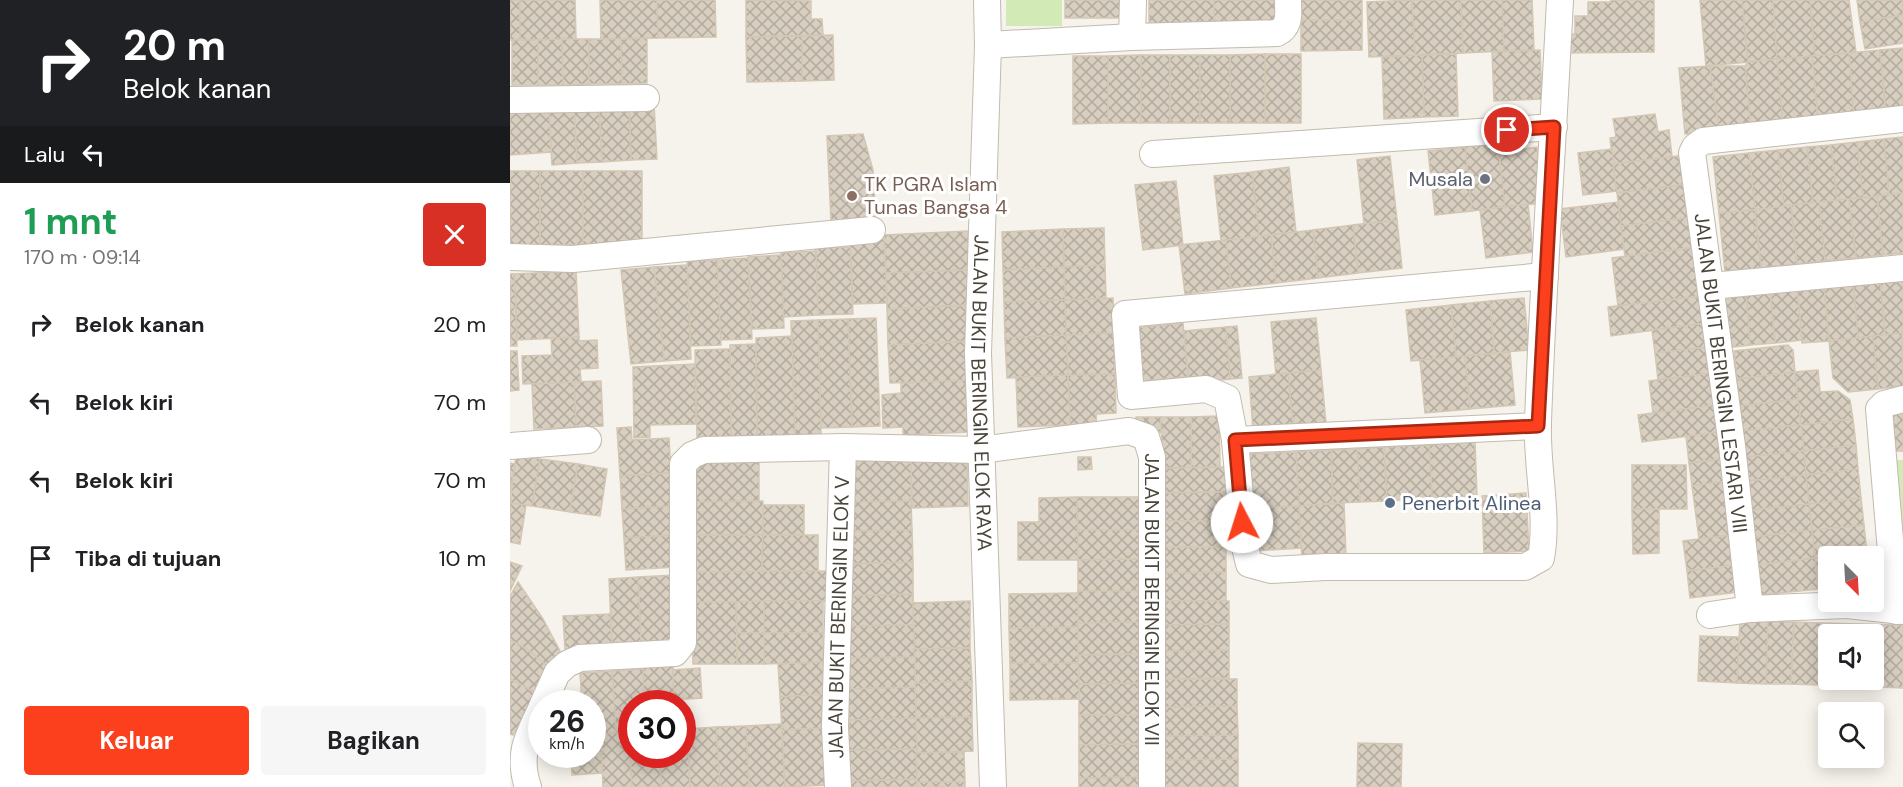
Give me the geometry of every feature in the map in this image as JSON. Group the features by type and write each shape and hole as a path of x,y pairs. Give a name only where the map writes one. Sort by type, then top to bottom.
{"street":[{"name":"JALAN BUKIT BERINGIN ELOK RAYA","path":"987,0 988,45 978,353 993,787"},
{"path":"1132,37 1133,0"},
{"path":"1545,276 1125,314 1131,396 1206,390 1227,398 1235,440 1244,543 1249,564 1271,570 1326,567 1525,567 1540,558 1543,546 1538,426 1560,0"},
{"path":"988,45 1132,37 1277,33 1286,27 1288,11"},
{"path":"510,100 646,98"},
{"name":"JALAN BUKIT BERINGIN LESTARI VIII","path":"1750,609 1692,153 1695,147 1703,141 1903,119"},
{"path":"1153,154 1554,127"},
{"path":"510,257 573,259 872,230"},
{"path":"1710,286 1903,268"},
{"path":"1710,615 1750,609 1847,605 1900,611 1880,409 1884,404 1903,399"},
{"path":"1235,440 1538,426"},
{"name":"JALAN BUKIT BERINGIN ELOK VII","path":"981,450 1129,431 1146,437 1152,457 1152,787"},
{"path":"510,446 588,440"},
{"path":"549,690 557,673 567,664 580,658 660,656 675,653 683,643 683,464 692,455 704,450 843,447 981,450"},
{"name":"JALAN BUKIT BERINGIN ELOK V","path":"838,787 835,727 843,447"},
{"path":"528,737 524,746 522,766 528,787"}],"green space":[{"path":"1006,0 1062,0 1062,26 1006,26"},
{"path":"1886,460 1903,460 1903,523 1892,523"}],"building":[{"path":"510,0 520,0 520,40 510,40"},
{"path":"520,0 575,0 576,39 520,40"},
{"path":"600,0 657,0 658,38 601,39"},
{"path":"657,0 715,0 716,37 658,38"},
{"path":"746,0 811,1 811,19 822,19 823,35 746,37"},
{"path":"1065,0 1124,0 1124,18 1065,18"},
{"path":"1149,0 1214,0 1214,31 1149,31"},
{"path":"1214,0 1277,0 1277,26 1214,26"},
{"path":"1301,0 1362,0 1362,20 1301,20"},
{"path":"1412,0 1415,55 1369,57 1367,2"},
{"path":"1412,0 1461,0 1463,53 1415,55"},
{"path":"1461,0 1502,0 1504,51 1463,53"},
{"path":"1502,0 1532,0 1534,50 1504,51"},
{"path":"1611,0 1654,0 1654,52 1564,53 1564,34 1575,34 1575,16 1588,16 1588,2 1611,2"},
{"path":"1700,0 1742,0 1748,62 1706,66"},
{"path":"1742,0 1773,0 1777,59 1748,62"},
{"path":"1773,0 1810,0 1815,56 1777,59"},
{"path":"1810,0 1849,0 1856,52 1815,56"},
{"path":"1857,0 1903,0 1903,15 1860,22"},
{"path":"1903,15 1903,43 1865,49 1860,22"},
{"path":"1301,20 1362,20 1362,50 1301,51"},
{"path":"833,35 834,80 802,81 802,36"},
{"path":"802,36 802,81 747,82 746,37"},
{"path":"647,38 647,83 622,84 621,39"},
{"path":"562,39 563,85 538,85 538,40"},
{"path":"562,39 589,39 589,84 563,85"},
{"path":"589,39 621,39 622,84 589,84"},
{"path":"512,40 538,40 538,85 512,85"},
{"path":"1903,48 1903,113 1886,115 1880,50"},
{"path":"1540,50 1542,99 1494,101 1492,52"},
{"path":"1880,50 1886,115 1854,118 1849,53"},
{"path":"1849,53 1854,118 1818,121 1812,56"},
{"path":"1265,54 1301,54 1301,123 1265,123"},
{"path":"1265,54 1265,123 1230,123 1230,55"},
{"path":"1456,54 1458,116 1424,117 1422,55"},
{"path":"1141,55 1141,123 1108,123 1108,56"},
{"path":"1141,55 1170,55 1170,123 1141,123"},
{"path":"1170,55 1200,55 1200,123 1170,123"},
{"path":"1200,55 1230,55 1230,123 1200,123"},
{"path":"1422,55 1424,117 1384,119 1382,57"},
{"path":"1073,56 1108,56 1108,123 1073,124"},
{"path":"1812,56 1818,121 1783,124 1777,59"},
{"path":"1777,59 1783,124 1751,131 1745,66 1748,62"},
{"path":"1710,66 1720,134 1685,134 1679,68"},
{"path":"1710,66 1745,66 1751,131 1720,134"},
{"path":"654,104 657,159 631,160 629,106"},
{"path":"629,106 631,160 602,162 599,108"},
{"path":"599,108 602,162 577,163 574,109"},
{"path":"574,109 577,163 552,165 549,111"},
{"path":"549,111 551,152 510,155 510,113"},
{"path":"1655,114 1658,132 1669,130 1672,157 1613,164 1610,138 1616,137 1613,119"},
{"name":"TK PGRA Islam Tunas Bangsa 4","path":"863,134 873,170 876,219 831,221 827,136"},
{"path":"1903,137 1903,193 1889,195 1884,139"},
{"path":"1884,139 1889,195 1863,198 1857,142"},
{"path":"1857,142 1863,198 1837,200 1831,145"},
{"name":"Musala","path":"1498,143 1505,207 1472,211 1465,147"},
{"path":"1831,145 1837,200 1813,203 1807,147"},
{"path":"1465,147 1472,211 1435,215 1428,151"},
{"path":"1537,147 1543,203 1505,207 1499,152"},
{"path":"1807,147 1813,203 1784,207 1778,150"},
{"path":"1612,149 1617,191 1583,195 1578,153"},
{"path":"1778,150 1784,207 1755,210 1749,153"},
{"path":"1749,153 1755,210 1719,213 1713,157"},
{"path":"1685,155 1689,184 1617,193 1613,164"},
{"path":"1390,156 1397,220 1364,224 1357,160"},
{"path":"1289,167 1296,232 1259,236 1252,172"},
{"path":"510,171 540,171 540,245 510,245"},
{"path":"540,171 583,171 583,245 540,245"},
{"path":"583,171 642,171 642,245 583,245"},
{"path":"1252,172 1259,236 1221,241 1214,176"},
{"path":"1176,181 1183,245 1143,250 1135,185"},
{"path":"1689,184 1693,217 1621,226 1617,193"},
{"path":"1903,193 1903,253 1883,255 1877,196"},
{"path":"1877,196 1883,255 1856,258 1849,199"},
{"path":"1849,199 1856,258 1825,261 1819,202"},
{"path":"1618,202 1624,249 1566,257 1560,209"},
{"path":"1819,202 1825,261 1797,264 1791,205"},
{"path":"1528,204 1533,252 1486,258 1480,210"},
{"path":"1791,205 1797,264 1761,268 1755,210"},
{"path":"1755,210 1761,268 1725,272 1719,213"},
{"path":"1693,217 1697,247 1625,256 1621,226"},
{"path":"1397,220 1402,268 1358,273 1353,225"},
{"path":"1353,225 1358,273 1318,278 1313,230"},
{"path":"1104,228 1105,265 1064,267 1063,229"},
{"path":"1063,229 1064,267 1003,270 1002,232"},
{"path":"1313,230 1318,278 1276,283 1271,235"},
{"path":"968,231 969,270 886,273 884,235"},
{"path":"1271,235 1276,283 1231,288 1226,240"},
{"path":"884,239 887,303 853,304 850,240"},
{"path":"1226,240 1231,288 1185,294 1179,245"},
{"path":"850,247 853,314 818,315 815,248"},
{"path":"1697,247 1703,296 1618,306 1612,258"},
{"path":"816,251 818,315 783,317 781,253"},
{"path":"781,255 784,328 752,329 748,257"},
{"path":"748,258 752,339 720,340 717,260"},
{"path":"717,260 721,345 691,346 687,261"},
{"path":"687,265 691,359 664,361 654,267"},
{"path":"1105,265 1106,298 1065,300 1064,267"},
{"path":"654,267 664,361 631,364 621,270"},
{"path":"1064,267 1065,300 1004,302 1003,270"},
{"path":"969,270 971,305 887,309 886,273"},
{"path":"576,271 579,337 517,340 514,274"},
{"path":"510,274 514,274 516,308 510,308"},
{"path":"1903,278 1903,333 1885,335 1880,280"},
{"path":"1880,280 1885,335 1858,338 1853,283"},
{"path":"1853,283 1858,338 1829,341 1824,286"},
{"path":"1824,286 1829,341 1802,343 1797,288"},
{"path":"1797,288 1802,340 1775,343 1770,291"},
{"path":"1770,291 1775,343 1750,345 1746,293"},
{"path":"1746,293 1750,345 1725,348 1720,296"},
{"path":"1703,296 1706,323 1611,336 1608,307"},
{"path":"1113,298 1114,333 1066,335 1065,300"},
{"path":"1524,298 1529,350 1494,353 1490,301"},
{"path":"1065,300 1066,335 1005,338 1004,302"},
{"path":"1490,301 1494,353 1456,357 1451,305"},
{"path":"971,305 972,341 888,345 887,309"},
{"path":"1451,305 1456,357 1411,361 1406,310"},
{"path":"510,308 516,308 517,346 510,346"},
{"path":"876,318 880,426 852,427 848,319"},
{"path":"1316,318 1321,370 1276,375 1271,322"},
{"path":"848,319 852,427 821,428 818,320"},
{"path":"818,320 821,435 795,436 791,321"},
{"path":"1183,323 1188,377 1140,381 1135,328"},
{"path":"1706,323 1709,347 1655,353 1652,330"},
{"path":"1237,326 1242,378 1230,379 1226,327"},
{"path":"1226,327 1230,379 1189,383 1184,331"},
{"path":"1114,333 1115,374 1068,375 1066,335"},
{"path":"1902,333 1903,386 1878,389 1873,336"},
{"path":"1066,335 1068,375 1007,378 1005,338"},
{"path":"792,336 795,436 757,437 756,338"},
{"path":"1873,336 1878,389 1848,392 1833,378 1829,341"},
{"path":"579,337 579,341 597,340 598,368 580,369 581,382 523,384 522,356 552,355 551,338"},
{"path":"972,341 974,380 890,383 888,345"},
{"path":"756,344 757,437 731,438 730,345"},
{"path":"1788,345 1793,350 1795,372 1737,379 1734,351"},
{"path":"1709,347 1712,373 1658,380 1655,353"},
{"path":"730,349 731,438 697,438 695,350"},
{"path":"510,351 517,351 519,390 510,391"},
{"path":"1510,352 1515,405 1470,409 1465,356"},
{"path":"1465,356 1470,409 1425,413 1420,360"},
{"path":"695,364 696,424 650,425 650,437 634,438 633,367"},
{"path":"1321,370 1326,423 1293,426 1288,373"},
{"path":"1818,370 1820,392 1838,391 1850,400 1853,419 1801,425 1795,372"},
{"path":"1795,372 1798,399 1739,406 1737,379"},
{"path":"1288,373 1293,426 1253,430 1249,377"},
{"path":"1712,373 1716,405 1653,413 1649,381"},
{"path":"1115,374 1116,413 1096,414 1097,430 1070,431 1068,375"},
{"path":"1068,375 1070,425 1018,427 1016,377"},
{"path":"967,380 968,432 903,435 903,427 883,428 882,395 901,393 901,383"},
{"path":"601,381 603,426 576,427 574,382"},
{"path":"574,382 576,427 534,429 532,384"},
{"path":"1798,399 1801,425 1742,431 1739,406"},
{"path":"1716,405 1720,432 1642,442 1638,415"},
{"path":"1886,406 1903,406 1903,451 1885,451"},
{"path":"1219,416 1220,467 1191,468 1191,417"},
{"path":"1136,417 1161,417 1161,432 1136,432"},
{"path":"1161,417 1191,417 1191,468 1162,468"},
{"path":"1853,419 1856,445 1804,451 1801,425"},
{"path":"1801,425 1804,451 1745,457 1742,431"},
{"path":"631,427 632,440 669,438 671,473 620,476 617,428"},
{"path":"1720,432 1723,459 1689,463 1686,436"},
{"path":"1475,442 1477,496 1432,498 1429,445"},
{"path":"1429,445 1432,498 1387,501 1384,447"},
{"path":"1856,445 1858,469 1806,475 1804,451"},
{"path":"1384,447 1387,501 1360,502 1357,449"},
{"path":"1357,449 1360,502 1333,503 1331,450"},
{"path":"1331,450 1333,503 1299,506 1296,452"},
{"path":"1804,451 1806,475 1747,481 1745,457"},
{"path":"1296,452 1299,506 1250,508 1247,454"},
{"path":"516,455 540,459 532,506 510,503"},
{"path":"967,455 968,506 912,508 911,457"},
{"path":"692,457 759,457 759,501 692,502"},
{"path":"911,457 911,501 851,502 850,458"},
{"path":"1078,457 1091,457 1092,469 1078,470"},
{"path":"540,459 578,464 570,512 532,506"},
{"path":"1723,459 1726,481 1692,486 1689,463"},
{"path":"510,463 515,464 510,494"},
{"path":"578,464 607,469 600,516 570,512"},
{"path":"1632,465 1686,465 1687,509 1632,509"},
{"path":"1226,467 1226,492 1161,493 1162,468"},
{"path":"1858,469 1861,498 1809,504 1806,475"},
{"path":"671,473 673,506 622,509 620,476"},
{"path":"1806,475 1809,504 1751,510 1747,481"},
{"path":"1726,481 1732,535 1699,539 1692,486"},
{"path":"1226,492 1226,521 1162,521 1161,493"},
{"path":"1526,493 1529,551 1484,553 1482,496"},
{"path":"1077,497 1078,560 1018,560 1018,522 1039,522 1039,498"},
{"path":"1077,497 1139,497 1139,530 1078,530"},
{"path":"1861,498 1864,525 1812,530 1809,504"},
{"path":"763,501 763,535 692,535 692,502"},
{"path":"911,501 912,530 851,531 851,502"},
{"path":"510,503 526,505 520,544 510,542"},
{"path":"1344,503 1346,557 1302,560 1299,506"},
{"path":"1809,504 1812,530 1754,537 1751,510"},
{"path":"763,505 804,505 804,535 763,535"},
{"path":"673,506 675,535 624,538 622,509"},
{"path":"1299,506 1301,548 1252,551 1250,508"},
{"path":"1632,509 1659,509 1659,553 1633,554"},
{"path":"1162,521 1226,521 1226,547 1162,547"},
{"path":"1864,525 1866,546 1818,546 1818,558 1815,558 1812,530"},
{"path":"912,530 913,562 846,564 845,531"},
{"path":"1078,530 1139,530 1139,559 1078,560"},
{"path":"1812,530 1815,558 1756,565 1754,537"},
{"path":"675,535 676,567 626,570 624,538"},
{"path":"692,535 763,535 762,571 692,572"},
{"path":"763,535 818,535 818,571 762,571"},
{"path":"1732,535 1736,565 1687,571 1683,541"},
{"path":"1162,547 1226,547 1226,572 1162,573"},
{"path":"1815,558 1818,558 1818,589"},
{"path":"1815,558 1818,589 1760,595 1756,565"},
{"path":"1139,559 1139,591 1078,591 1078,560"},
{"path":"510,562 522,566 510,591"},
{"path":"913,562 913,594 846,596 846,564"},
{"path":"1736,565 1739,592 1690,598 1687,571"},
{"path":"830,571 830,601 692,602 692,572"},
{"path":"1226,572 1226,601 1163,601 1162,573"},
{"path":"676,575 680,643 641,645 638,577"},
{"path":"638,577 641,645 612,647 609,579"},
{"path":"518,582 543,619 560,651 550,669 527,649 510,640 510,596"},
{"path":"1078,591 1139,591 1140,622 1078,623"},
{"path":"1078,593 1078,627 1009,628 1009,594"},
{"path":"913,594 914,625 847,626 846,596"},
{"path":"764,601 764,633 737,633 736,602"},
{"path":"764,601 823,601 823,633 764,633"},
{"path":"970,601 970,648 914,649 913,603"},
{"path":"1163,601 1229,601 1229,624 1163,625"},
{"path":"692,602 736,602 737,664 693,664"},
{"path":"610,614 612,647 565,649 563,616"},
{"path":"1740,620 1768,621 1766,684 1737,683"},
{"path":"1768,621 1794,622 1791,684 1766,684"},
{"path":"1140,622 1140,654 1078,655 1078,623"},
{"path":"1794,622 1821,623 1818,624 1818,685 1791,684"},
{"path":"1229,624 1229,650 1163,651 1163,625"},
{"path":"914,625 915,657 847,658 847,626"},
{"path":"1884,625 1903,625 1903,688 1884,687"},
{"path":"1078,627 1078,663 1010,663 1009,628"},
{"path":"737,633 764,633 764,664 737,664"},
{"path":"764,633 823,633 823,662 764,664"},
{"path":"1700,636 1739,637 1737,683 1698,681"},
{"path":"510,640 527,649 550,669 538,690 530,690 510,679"},
{"path":"970,648 972,681 915,683 914,649"},
{"path":"1229,650 1229,678 1163,679 1163,651"},
{"path":"1140,654 1140,683 1079,684 1078,655"},
{"path":"915,657 915,687 848,689 847,658"},
{"path":"823,662 824,694 780,697 778,664"},
{"path":"1010,663 1078,663 1079,699 1010,700"},
{"path":"673,665 674,690 643,690 642,667"},
{"path":"700,668 702,698 696,698 696,690 674,690 673,670"},
{"path":"643,669 644,690 618,690 618,733 616,733 612,671"},
{"path":"612,671 616,733 606,733 606,690 581,690 580,673"},
{"path":"510,679 530,690 528,690 528,708 513,735 510,734"},
{"path":"1163,679 1237,679 1237,706 1163,707"},
{"path":"972,681 972,717 916,718 915,683"},
{"path":"1140,683 1141,715 1079,715 1079,684"},
{"path":"915,687 916,718 849,720 848,689"},
{"path":"824,694 826,728 782,730 780,697"},
{"path":"1237,706 1238,735 1163,736 1163,707"},
{"path":"1079,715 1141,715 1140,744 1079,745"},
{"path":"972,717 973,751 916,753 916,718"},
{"path":"916,718 917,749 849,750 849,720"},
{"path":"781,724 785,787 749,787 746,726"},
{"path":"746,726 749,787 720,787 716,727"},
{"path":"716,727 720,787 690,787 689,768 696,768 696,728"},
{"path":"826,728 829,785 785,787 782,730"},
{"path":"618,733 618,768 631,768 632,787 603,787 602,768 606,768 606,734"},
{"path":"1238,735 1238,759 1164,760 1163,736"},
{"path":"1358,743 1402,744 1401,787 1357,787"},
{"path":"1140,744 1141,777 1079,778 1079,745"},
{"path":"917,749 917,779 850,781 849,750"},
{"path":"964,752 965,782 917,782 916,753"},
{"path":"1238,759 1238,787 1164,787 1164,760"},
{"path":"572,768 602,768 602,773 572,775"},
{"path":"631,768 660,768 661,787 632,787"},
{"path":"660,768 689,768 690,787 661,787"},
{"path":"1141,777 1141,787 1079,787 1079,778"},
{"path":"917,779 917,787 850,787 850,781"},
{"path":"917,782 965,782 965,787 917,787"}],"place":[{"name":"Musala","path":"1485,179"},
{"name":"TK PGRA Islam Tunas Bangsa 4","path":"852,196"},
{"name":"Penerbit Alinea","path":"1390,503"}],"route":[{"path":"1242,522 1235,440 1538,426 1554,127 1507,130"}]}
